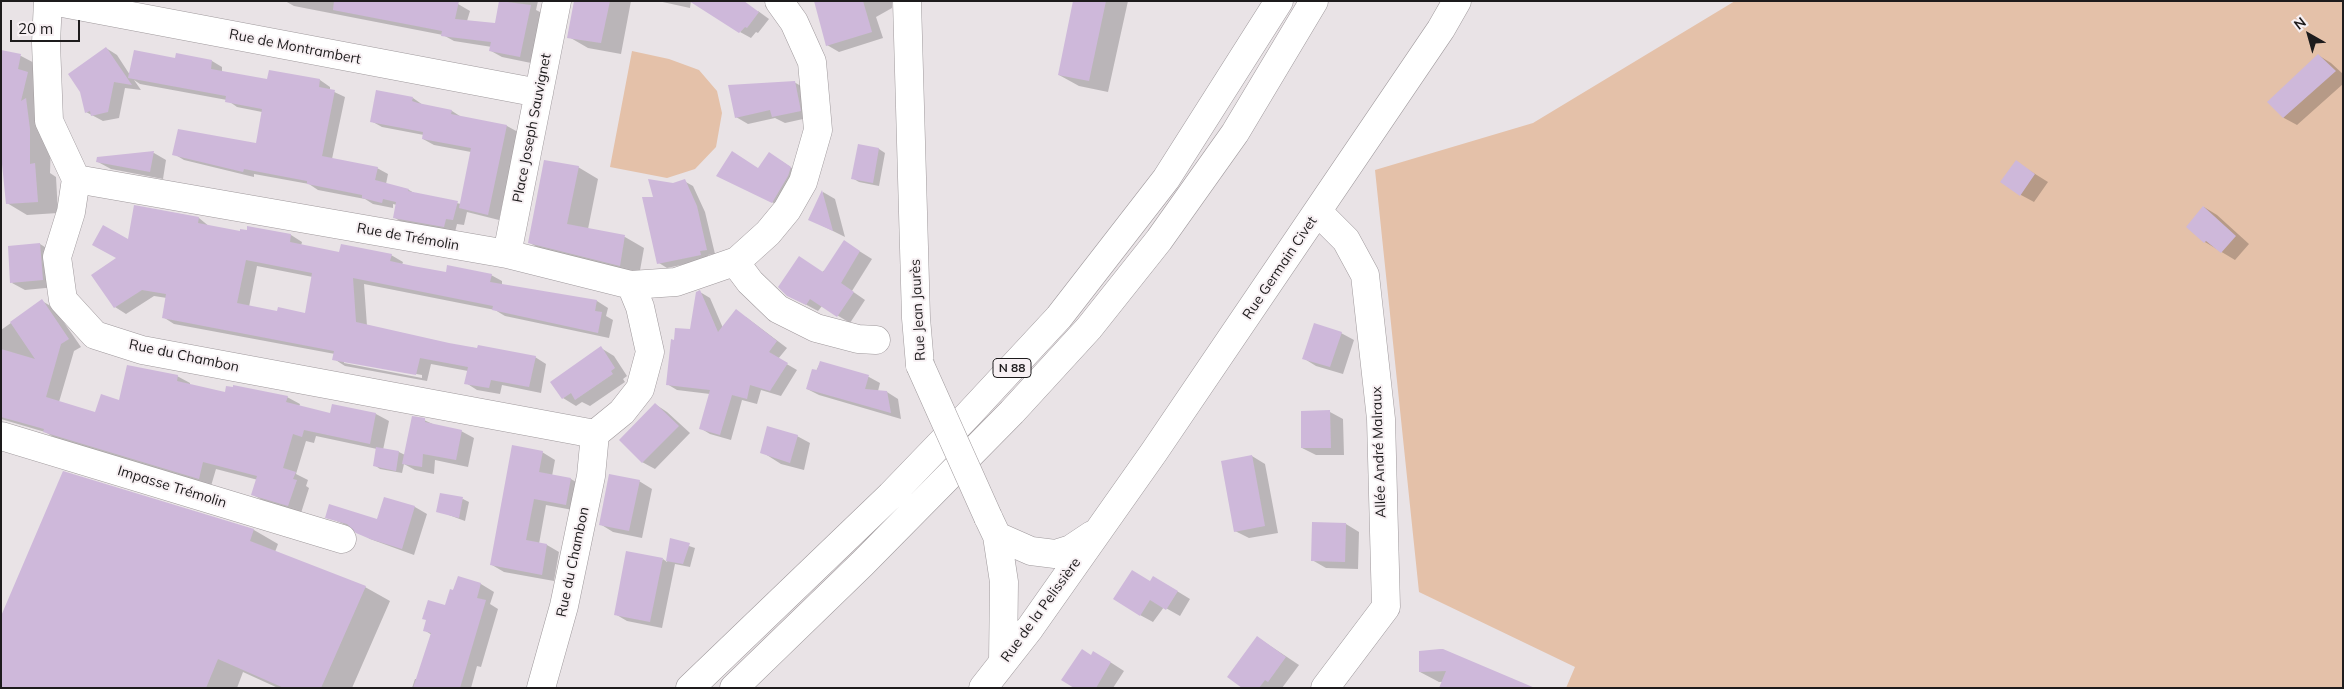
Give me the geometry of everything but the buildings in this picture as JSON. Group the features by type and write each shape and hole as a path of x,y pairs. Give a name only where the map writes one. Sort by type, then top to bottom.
{"main road":[{"path":"48,1 46,42 48,121 76,179"},
{"name":"Rue de Montrambert","path":"52,1 539,93"},
{"name":"Place Joseph Sauvignet","path":"507,254 557,1"},
{"name":"Rue de Trémolin","path":"76,179 507,254 631,285 676,282 735,262 768,233 787,210 804,182 818,130 812,62 794,22 778,1"},
{"name":"Rue Jean Jaurès","path":"907,1 916,318 920,365 992,526 1004,582 1003,662"},
{"name":"N 88","path":"690,688 891,495 1059,317 1166,179 1279,1"},
{"name":"N 88","path":"734,688 862,564 1012,412 1089,328 1159,240 1235,133 1314,1"},
{"name":"Rue Germain Civet","path":"1098,531 1318,212 1441,29 1457,1"},
{"name":"Rue du Chambon","path":"76,179 71,212 57,257 63,300 95,335 142,350 595,434 591,476 564,606 541,688"},
{"name":"Allée André Malraux","path":"1318,212 1346,240 1364,275 1381,419 1386,607 1325,688"},
{"path":"735,262 750,282 778,309 816,328 858,339 876,340"},
{"path":"595,434 622,412 640,388 650,352 640,307 631,285"},
{"name":"Impasse Trémolin","path":"1,436 342,539"},
{"path":"992,526 1032,551 1055,554 1071,548 1098,531"},
{"name":"Rue de la Pelissière","path":"983,688 1098,531"}],"shaded area":[{"path":"1735,1 2343,1 2343,688 1566,688 1575,667 1419,592 1375,170 1533,123"},
{"path":"632,51 669,59 699,70 717,91 722,113 716,147 695,169 667,178 610,167"}]}
